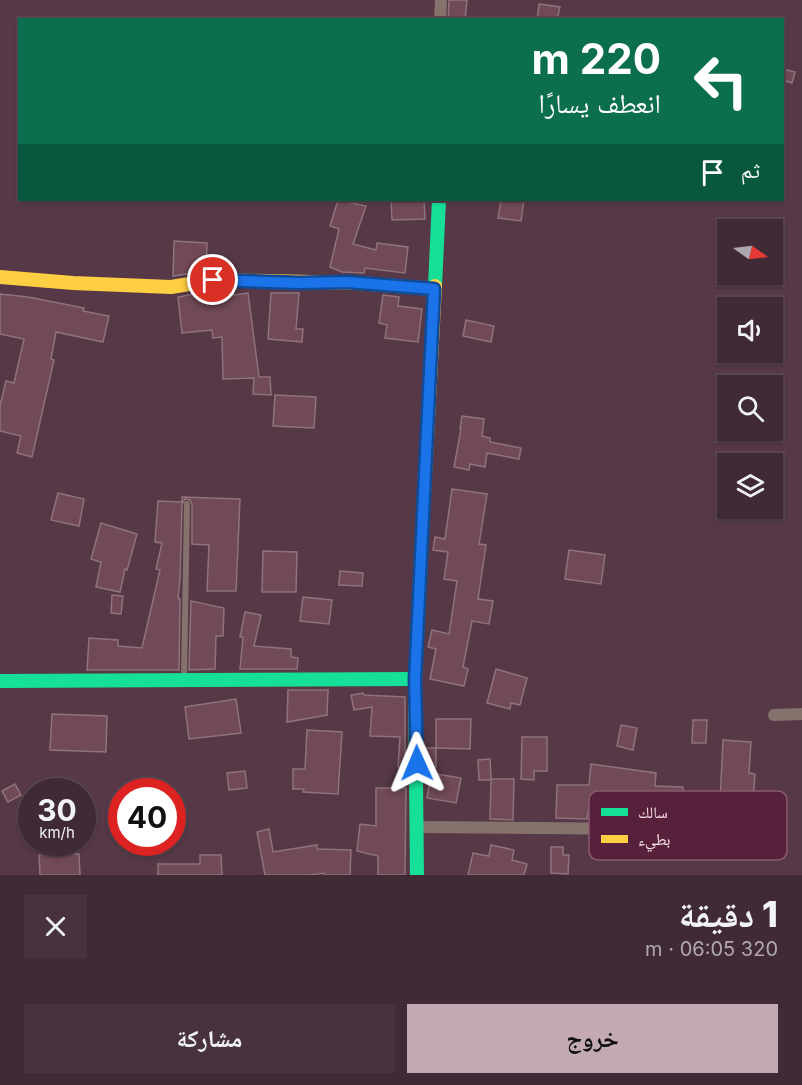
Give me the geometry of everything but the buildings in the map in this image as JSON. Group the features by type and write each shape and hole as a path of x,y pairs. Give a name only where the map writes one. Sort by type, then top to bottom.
{"street":[{"path":"440,18 441,0"},
{"path":"417,875 415,679 439,201"},
{"path":"0,277 171,287 213,280 347,282 434,289"},
{"path":"0,681 415,679"},
{"path":"774,715 802,714"},
{"path":"418,827 589,828"}],"lane":[{"path":"184,681 187,504"}],"traffic: fast":[{"path":"435,286 439,201"},
{"path":"357,283 434,289"},
{"path":"417,875 415,679 424,495"},
{"path":"0,681 415,679"}],"traffic: slow":[{"path":"0,277 171,287 214,280 357,283"},
{"path":"424,495 435,286"}],"route":[{"path":"213,280 347,282 434,289 415,679 417,763"}]}
